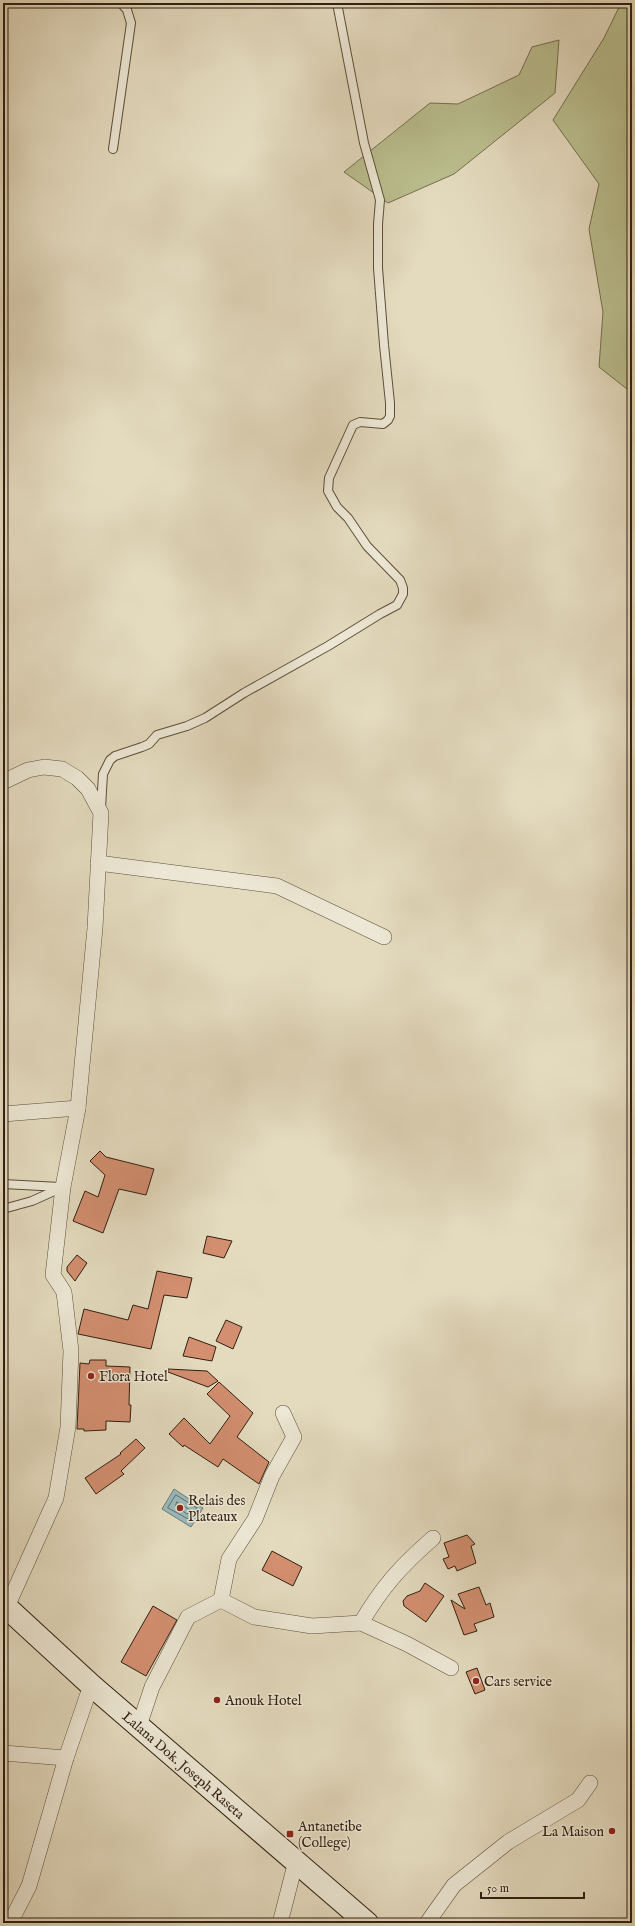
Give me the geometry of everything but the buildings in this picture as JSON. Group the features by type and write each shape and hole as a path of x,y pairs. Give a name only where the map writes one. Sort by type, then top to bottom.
{"main road":[{"name":"Lalana Dok. Joseph Raseta","path":"5,1605 91,1685 367,1923"}],"street":[{"path":"3,782 28,770 44,767 62,769 77,778 88,790 100,813 95,928 78,1108 62,1187 53,1275 64,1292 70,1351 68,1427 56,1498 5,1605"},
{"path":"98,863 277,886 384,937"},
{"path":"3,1114 78,1108"},
{"path":"221,1600 229,1559 255,1519 272,1476 294,1437 283,1413"},
{"path":"361,1623 378,1595 406,1562 433,1538"},
{"path":"221,1600 254,1617 312,1626 361,1623 407,1644 451,1668"},
{"path":"139,1726 152,1687 188,1618 221,1600"},
{"path":"10,1923 29,1886 66,1758 91,1685"},
{"path":"3,1753 66,1758"},
{"path":"427,1923 454,1885 508,1842 578,1800 590,1783"},
{"path":"280,1923 296,1862"}],"lane":[{"path":"113,149 131,22 127,10 121,3"},
{"path":"100,813 103,774 110,760 115,756 149,744 157,735 192,724 214,713 244,693 397,605 402,594 403,588 400,580 367,546 348,518 337,507 328,491 329,478 353,425 360,422 383,424 390,416 378,268 378,224 380,200 364,143 336,3"},
{"path":"3,1184 62,1187"},
{"path":"3,1209 32,1201 62,1187"}],"green space":[{"path":"621,3 632,3 632,393 599,367 603,312 589,229 599,184 553,120 604,38"},
{"path":"559,40 555,93 454,174 388,203 344,172 430,103 458,104 519,75 532,47"}],"water":[{"path":"174,1489 203,1508 191,1527 162,1509"}],"place":[{"name":"Flora Hotel","path":"91,1376"},
{"name":"Relais des Plateaux","path":"180,1508"},
{"name":"Cars service","path":"476,1681"},
{"name":"Anouk Hotel","path":"217,1700"},
{"name":"La Maison","path":"612,1831"},
{"name":"Antanetibe (College)","path":"290,1834"}]}
